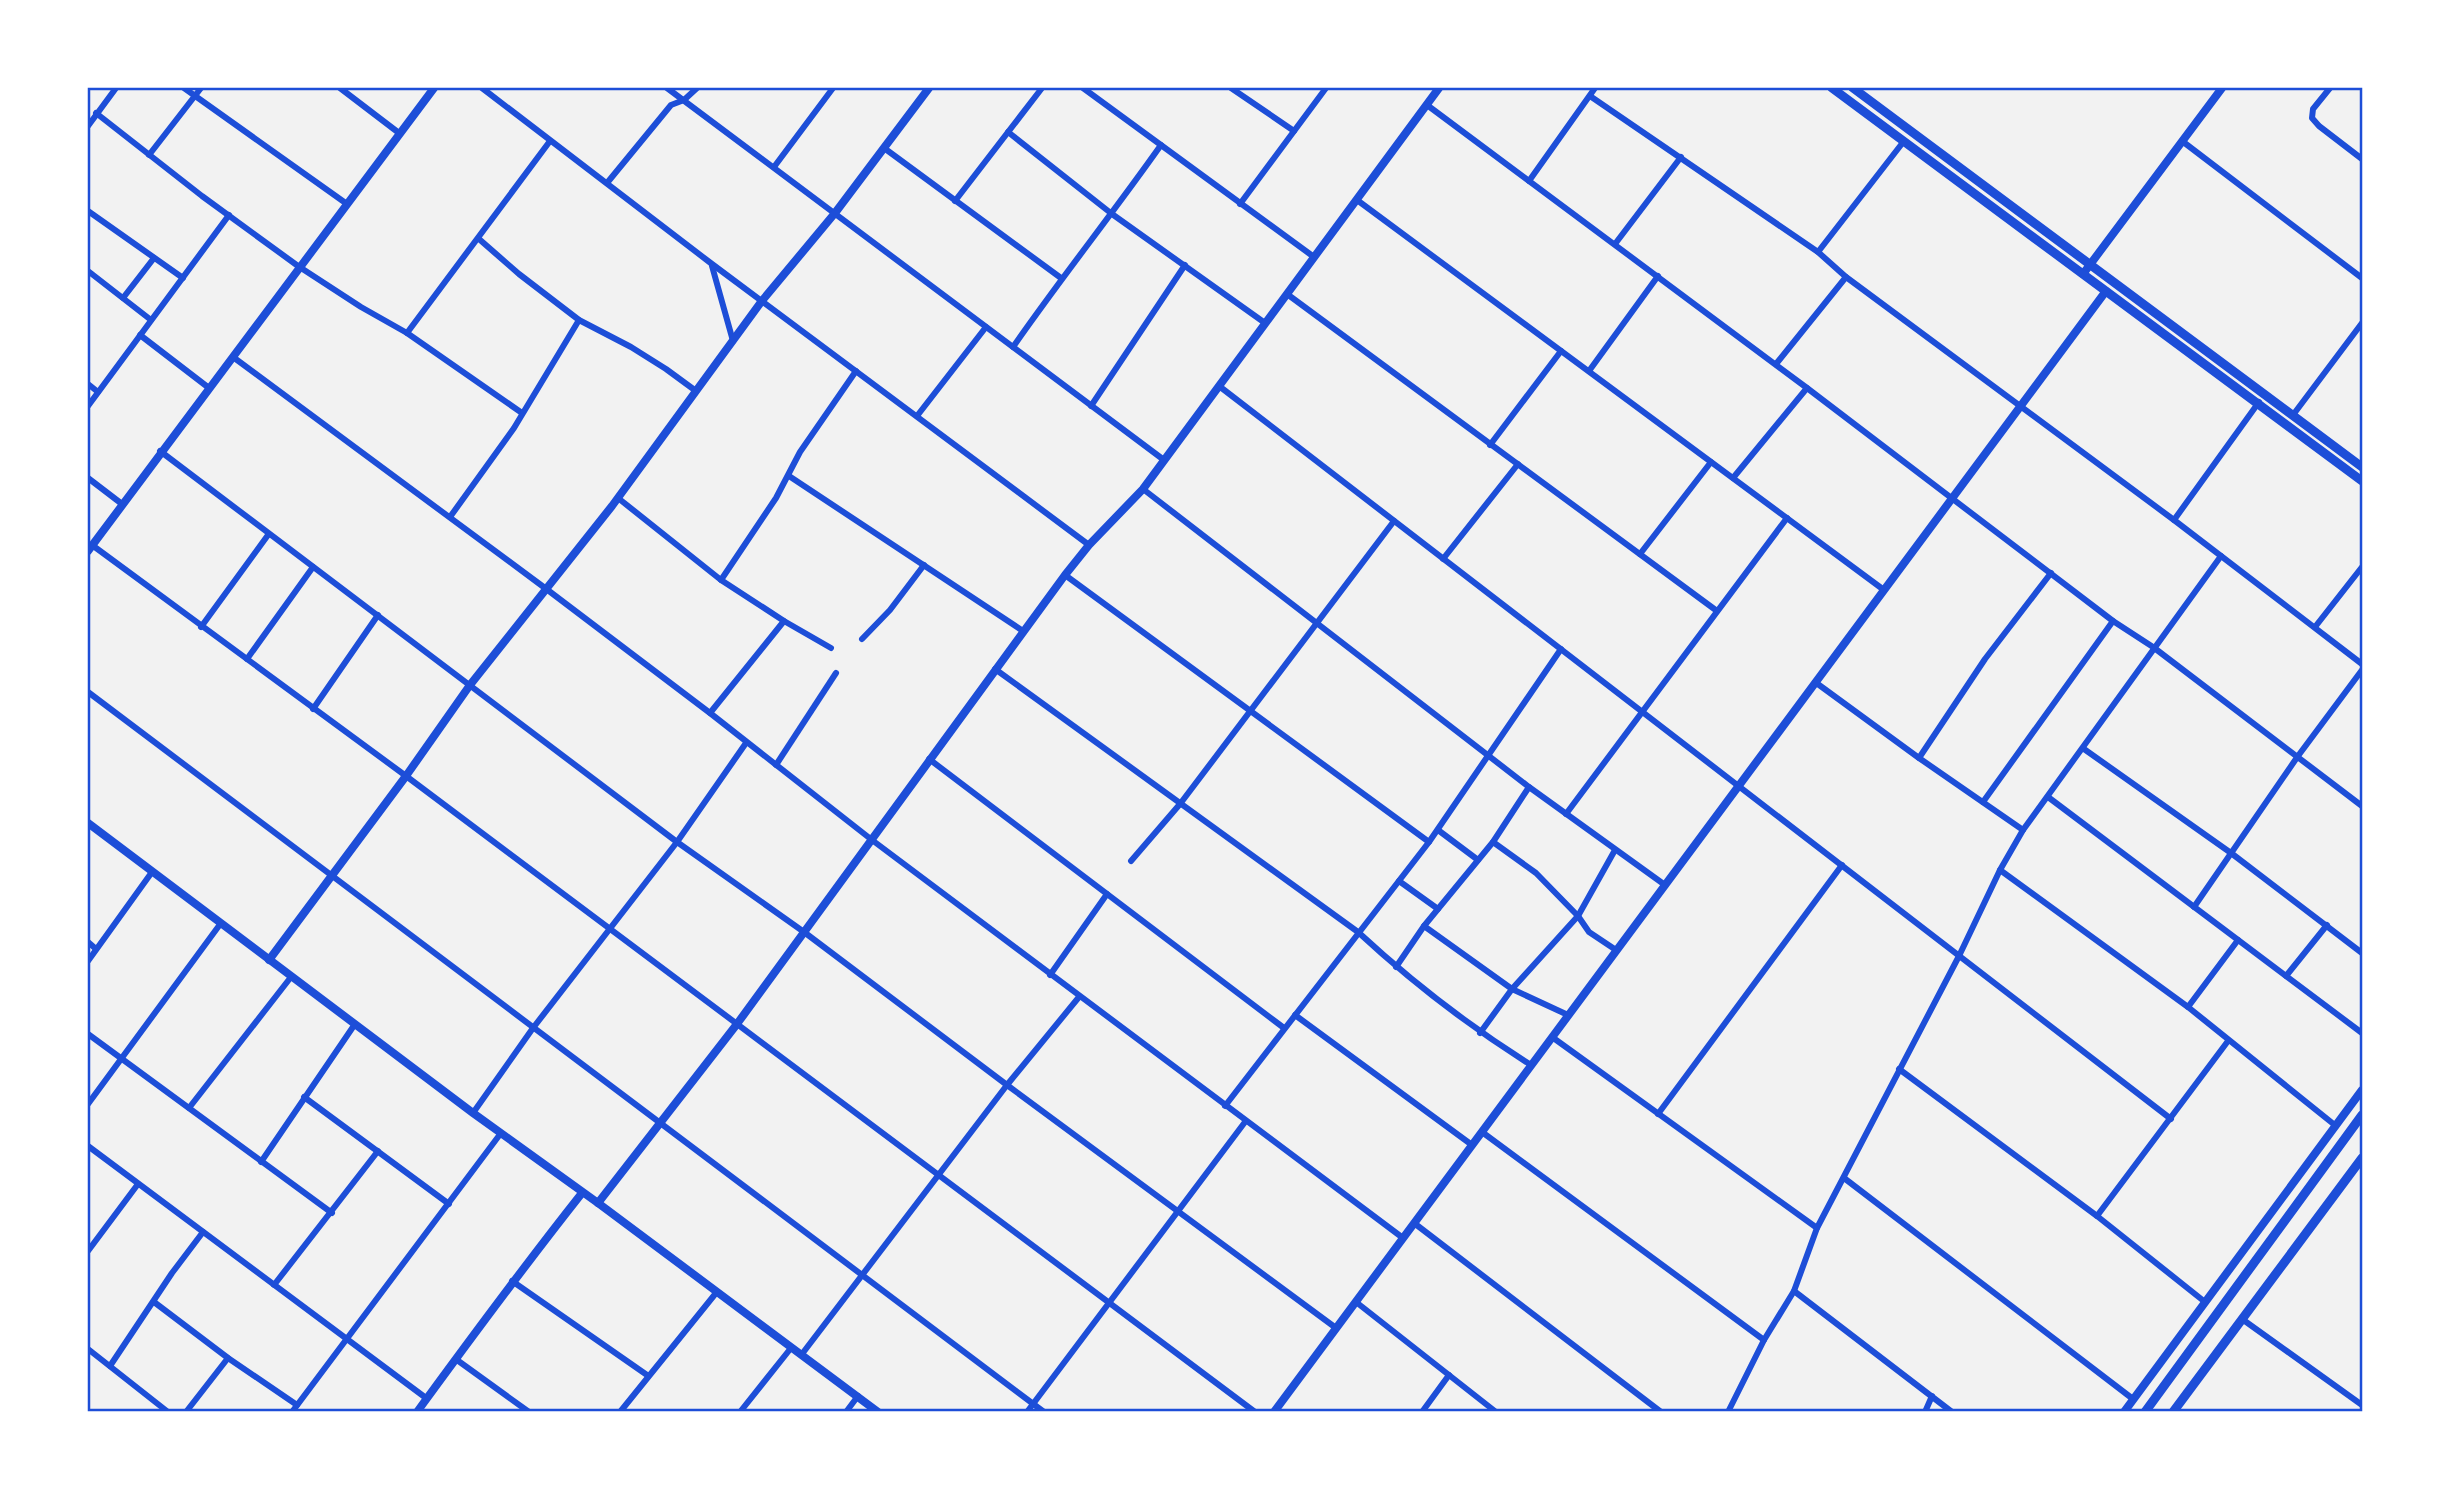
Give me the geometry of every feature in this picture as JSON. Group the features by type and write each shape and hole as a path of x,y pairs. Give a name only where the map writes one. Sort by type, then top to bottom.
{"main road":[{"path":"1832,88 2362,481"},
{"path":"1853,88 2362,467"},
{"path":"2145,1412 2362,1115"},
{"path":"2173,1412 2362,1158"}],"street":[{"path":"88,126 116,88"},
{"path":"184,88 347,204"},
{"path":"149,155 201,88"},
{"path":"340,88 399,132"},
{"path":"434,88 298,266 233,358 90,548 406,776 1255,1412"},
{"path":"482,88 761,302 1089,545"},
{"path":"667,88 1164,460"},
{"path":"607,183 671,105 684,100 697,88"},
{"path":"774,167 833,88"},
{"path":"269,960 470,685 618,498 761,302 835,213 929,88"},
{"path":"956,201 1042,88"},
{"path":"1083,88 1314,257"},
{"path":"1231,88 1294,131"},
{"path":"1240,204 1326,88"},
{"path":"598,1203 737,1024 1065,575 1089,545 1143,489 1439,88"},
{"path":"1529,181 1595,88"},
{"path":"2083,274 2222,88"},
{"path":"2330,88 2313,109 2312,118 2319,127 2362,159"},
{"path":"1590,96 1818,252 1846,277 2174,520 2362,664"},
{"path":"1427,105 1776,364 1951,499 2113,621 2153,647 2362,806"},
{"path":"96,113 298,266 407,333 522,414"},
{"path":"1008,132 1112,214 1265,323"},
{"path":"407,333 550,141"},
{"path":"1818,252 1904,141"},
{"path":"2182,141 2362,278"},
{"path":"1013,347 1161,145"},
{"path":"884,148 1061,278"},
{"path":"1615,244 1681,158"},
{"path":"1357,200 1884,590"},
{"path":"88,211 183,278"},
{"path":"88,406 229,215"},
{"path":"479,239 579,320 666,369 696,391"},
{"path":"123,298 153,258"},
{"path":"712,264 733,341"},
{"path":"1091,406 1185,265"},
{"path":"88,271 152,320"},
{"path":"1589,371 1658,276"},
{"path":"1776,364 1846,277"},
{"path":"1274,1412 2113,282"},
{"path":"1287,294 1717,611"},
{"path":"450,517 514,428 579,320"},
{"path":"2293,415 2362,323"},
{"path":"917,416 986,327"},
{"path":"140,335 209,388"},
{"path":"1490,445 1561,351"},
{"path":"233,358 545,588 710,713 872,841 1402,1238"},
{"path":"721,580 789,476 800,452 856,371"},
{"path":"88,384 98,392"},
{"path":"1219,386 2171,1119"},
{"path":"1733,478 1807,388"},
{"path":"2174,520 2264,394"},
{"path":"160,452 677,842 804,932 1336,1328"},
{"path":"1640,554 1711,462"},
{"path":"1443,559 1518,464"},
{"path":"789,476 1023,631"},
{"path":"88,478 121,504"},
{"path":"1143,489 1529,787 1665,886"},
{"path":"618,498 721,580 831,648"},
{"path":"1566,814 1787,518"},
{"path":"1132,861 1180,804 1394,522"},
{"path":"201,627 268,535"},
{"path":"1728,1412 1764,1340 1794,1291 1817,1228 2023,830 2221,556"},
{"path":"862,639 890,610 925,565"},
{"path":"247,659 313,567"},
{"path":"2315,627 2362,567"},
{"path":"1919,758 1985,659 2050,573"},
{"path":"1065,575 1429,842"},
{"path":"313,709 378,615"},
{"path":"710,713 784,621"},
{"path":"1983,802 2113,621"},
{"path":"1225,1106 1429,842 1561,649"},
{"path":"995,669 1358,932 1396,967 1480,1033 1531,1065"},
{"path":"2194,907 2298,756 2362,670"},
{"path":"776,765 836,673"},
{"path":"1815,682 2023,830"},
{"path":"88,692 1044,1412"},
{"path":"473,1113 533,1028 677,842 746,743"},
{"path":"2084,749 2231,853 2362,953"},
{"path":"929,759 1284,1028"},
{"path":"1396,967 1424,926 1493,842 1529,787"},
{"path":"2048,797 2362,1033"},
{"path":"88,823 473,1113 878,1412"},
{"path":"1437,830 1478,860"},
{"path":"1493,842 1536,873 1578,916 1589,932 1616,950"},
{"path":"1480,1033 1512,989 1578,916 1615,850"},
{"path":"1658,1114 1842,865"},
{"path":"2000,870 2188,1007 2336,1126"},
{"path":"88,961 152,872"},
{"path":"1399,881 1438,909"},
{"path":"1050,975 1107,894"},
{"path":"88,1104 221,923"},
{"path":"2286,976 2327,925"},
{"path":"1424,926 1512,989 1568,1015"},
{"path":"2188,1007 2238,940"},
{"path":"88,942 96,949"},
{"path":"189,1108 291,977"},
{"path":"802,1354 1007,1085 1079,997"},
{"path":"1295,1015 1472,1145"},
{"path":"261,1162 355,1024"},
{"path":"88,1034 332,1213"},
{"path":"1552,1037 1817,1228"},
{"path":"2097,1216 2228,1041"},
{"path":"1899,1069 2097,1216 2205,1302"},
{"path":"2124,1412 2362,1090"},
{"path":"304,1097 449,1204"},
{"path":"1027,1412 1245,1122"},
{"path":"1482,1132 1764,1340"},
{"path":"292,1412 501,1133"},
{"path":"88,1146 426,1398"},
{"path":"274,1285 378,1151"},
{"path":"1844,1178 2133,1399"},
{"path":"88,1251 138,1184"},
{"path":"416,1412 457,1360 512,1281 582,1193"},
{"path":"1414,1223 1661,1412"},
{"path":"110,1366 203,1232"},
{"path":"512,1281 648,1375"},
{"path":"1794,1291 1952,1412"},
{"path":"620,1412 716,1293"},
{"path":"154,1302 228,1359 297,1405"},
{"path":"1356,1302 1496,1412"},
{"path":"2242,1319 2362,1403"},
{"path":"740,1412 791,1348"},
{"path":"88,1349 168,1412"},
{"path":"186,1412 228,1359"},
{"path":"457,1360 529,1412"},
{"path":"1422,1412 1449,1376"},
{"path":"846,1412 858,1396"},
{"path":"1925,1412 1932,1396"}]}
